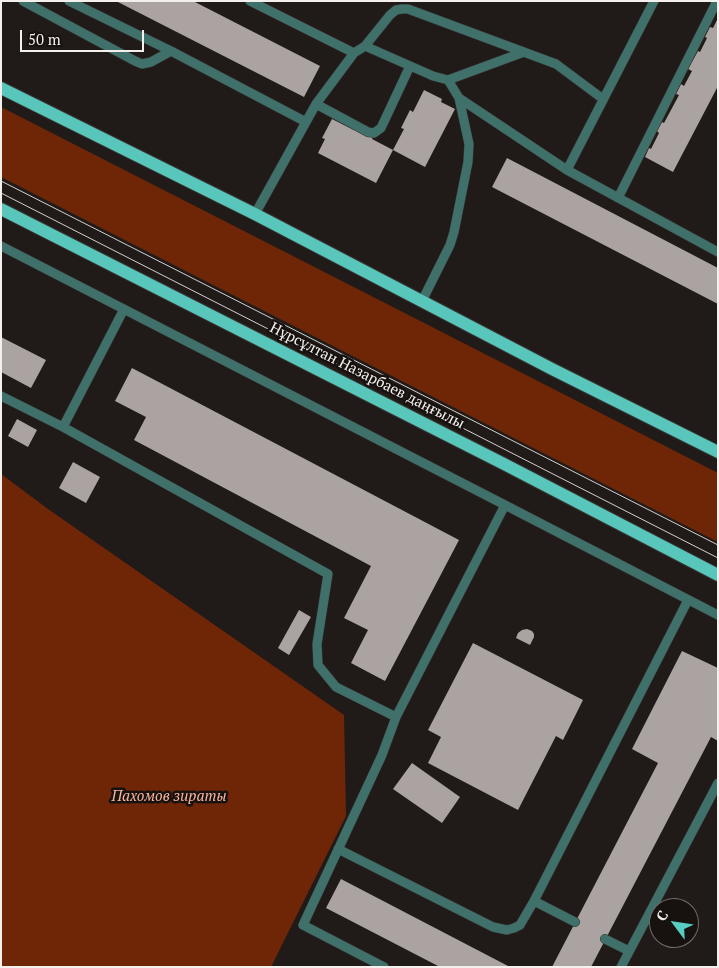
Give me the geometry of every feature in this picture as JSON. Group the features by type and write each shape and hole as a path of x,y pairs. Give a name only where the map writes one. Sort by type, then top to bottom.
{"main road":[{"path":"1,88 255,214 552,369 718,452"},
{"name":"Нұрсұлтан Назарбаев даңғылы","path":"1,209 718,575"}],"lane":[{"path":"23,1 142,64 171,51"},
{"path":"69,1 171,51 306,122"},
{"path":"250,1 354,54"},
{"path":"567,170 654,1"},
{"path":"618,198 717,1"},
{"path":"255,214 316,104 354,54 365,46 396,10 408,9 556,64 603,99"},
{"path":"365,46 432,76 448,80 524,52"},
{"path":"316,104 368,132 374,133 380,128 410,66"},
{"path":"422,301 450,245 468,162 469,144 459,98 448,80"},
{"path":"459,98 567,170 718,252"},
{"path":"1,246 718,615"},
{"path":"63,426 124,309"},
{"path":"1,396 63,426 328,574 317,644 318,665 336,687 396,716"},
{"path":"384,967 303,925 382,755 396,716 505,505"},
{"path":"338,850 493,927 507,930 520,925 688,600"},
{"path":"621,967 718,783"},
{"path":"534,901 575,922"},
{"path":"605,939 629,951"}],"green space":[{"path":"1,107 718,473 718,542 1,177"},
{"name":"Пахомов зираты","path":"1,474 48,509 344,715 346,816 271,967 1,967"}],"building":[{"path":"116,1 193,1 320,66 304,97"},
{"path":"718,18 718,86 673,172 645,157 659,133 657,131 662,122 664,123 679,95 676,94 681,84 684,86 692,71 688,69 698,51 700,52 710,27 713,28"},
{"path":"424,90 442,99 441,102 455,109 425,167 393,150 404,129 401,128 410,110 413,112"},
{"path":"332,119 373,137 372,139 393,150 376,183 318,153 325,139 322,138"},
{"path":"507,158 718,268 718,304 492,187"},
{"path":"1,337 46,360 31,388 1,372"},
{"path":"132,368 459,540 385,681 351,663 368,630 344,618 371,566 134,440 146,417 115,401"},
{"path":"17,419 37,430 28,447 8,436"},
{"path":"73,462 100,477 86,503 59,488"},
{"path":"299,610 311,617 289,655 278,648"},
{"path":"527,629 534,634 530,645 516,638 518,633"},
{"path":"473,643 583,700 563,740 556,736 518,810 428,763 441,737 428,730"},
{"path":"682,651 718,668 718,741 711,737 591,967 552,967 658,763 632,749"},
{"path":"412,763 460,797 442,823 393,789"},
{"path":"341,879 510,967 440,967 326,908"}],"tram line":[{"path":"1,181 718,545"},
{"path":"1,193 718,558"}]}
